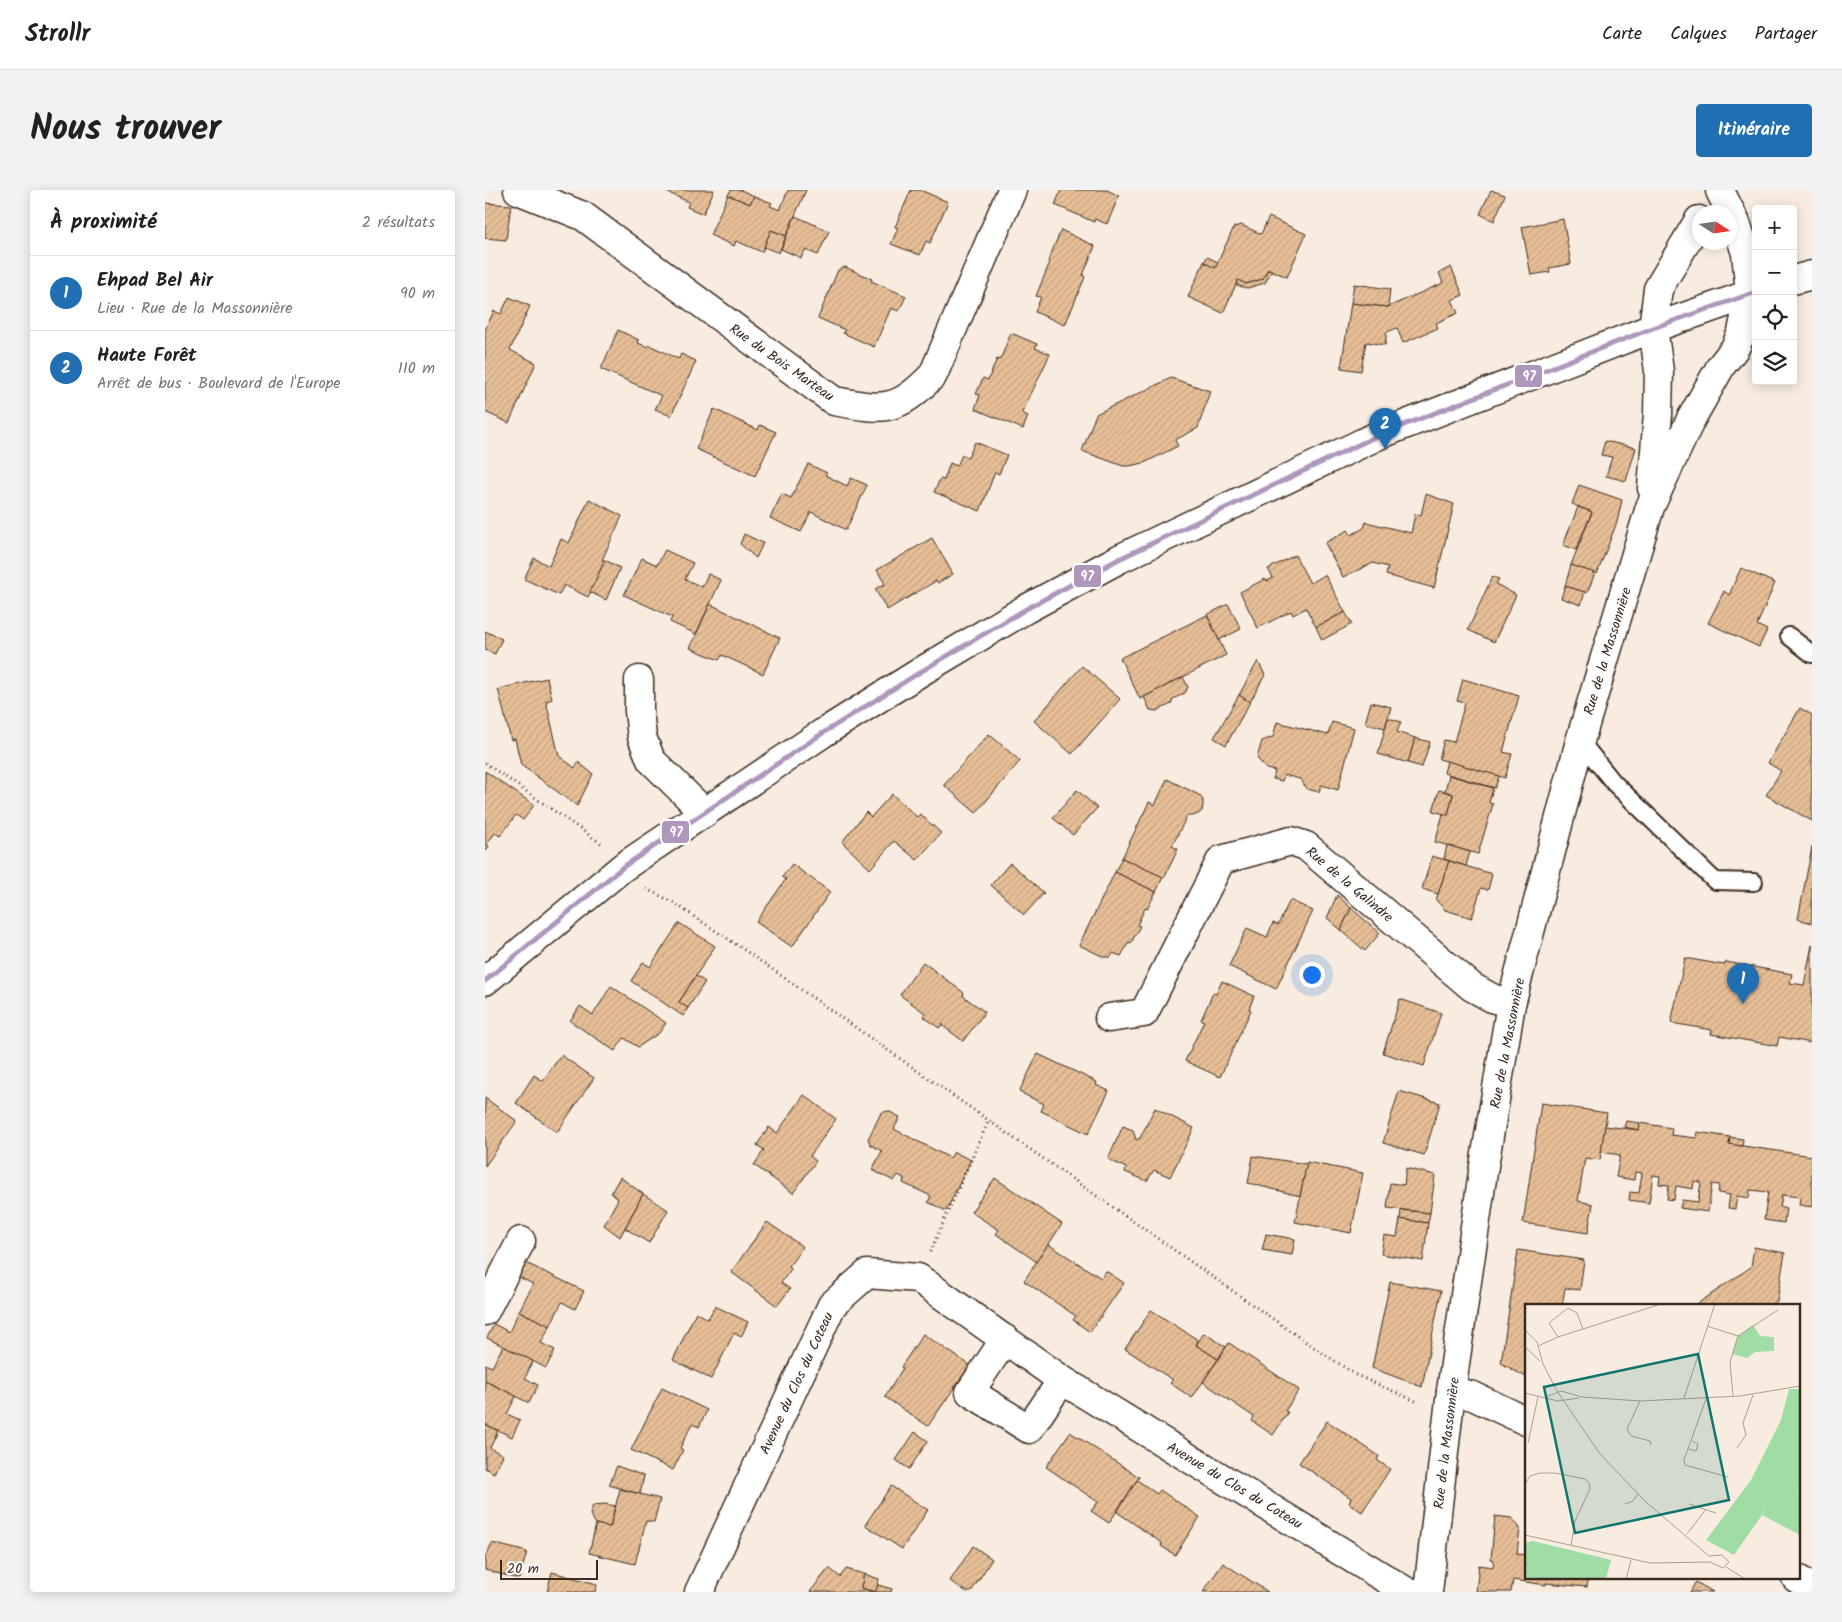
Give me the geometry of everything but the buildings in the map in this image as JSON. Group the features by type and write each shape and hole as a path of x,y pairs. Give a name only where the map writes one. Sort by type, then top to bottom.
{"street":[{"name":"Rue du Bois Marteau","path":"518,190 583,216 834,400 866,407 892,406 915,394 933,376 1012,190"},
{"name":"Rue de la Massonnière","path":"1715,198 1736,223 1745,253 1752,288"},
{"name":"Rue de la Massonnière","path":"1650,506 1659,414 1659,371 1653,328 1658,289 1692,232"},
{"path":"1797,279 1812,275"},
{"path":"485,981 623,868 823,733 1026,609 1119,558 1381,434 1653,328 1752,293"},
{"name":"Rue de la Massonnière","path":"1428,1592 1450,1402 1483,1172 1511,1004 1580,741 1650,506 1691,419 1721,366 1735,348 1742,332 1752,295"},
{"path":"639,680 641,736 651,760 705,813"},
{"name":"Rue de la Galindre","path":"1109,1018 1144,1013 1221,860 1291,841 1306,846 1472,987 1492,998 1511,1004"},
{"path":"485,1311 521,1241"},
{"name":"Avenue du Clos du Coteau","path":"699,1592 832,1305 867,1274 918,1278 1062,1380 1407,1592"},
{"path":"1005,1339 970,1392 1029,1429 1062,1380"},
{"path":"1450,1402 1473,1396 1525,1421"},
{"path":"1799,1580 1812,1588"}],"lane":[{"path":"1789,636 1812,654"},
{"path":"1580,741 1614,783 1715,881 1754,882"}],"path":[{"path":"485,763 608,848"},
{"path":"641,886 671,901 743,949 988,1122 1356,1375 1450,1402"},
{"path":"918,1278 988,1122"}],"transit line":[{"name":"97","path":"485,981 623,867 823,733 1026,609 1119,559 1381,434 1653,328 1752,293"}],"place":[{"name":"Haute Forêt","path":"1385,449"},
{"name":"Ehpad Bel Air","path":"1743,1004"}]}
